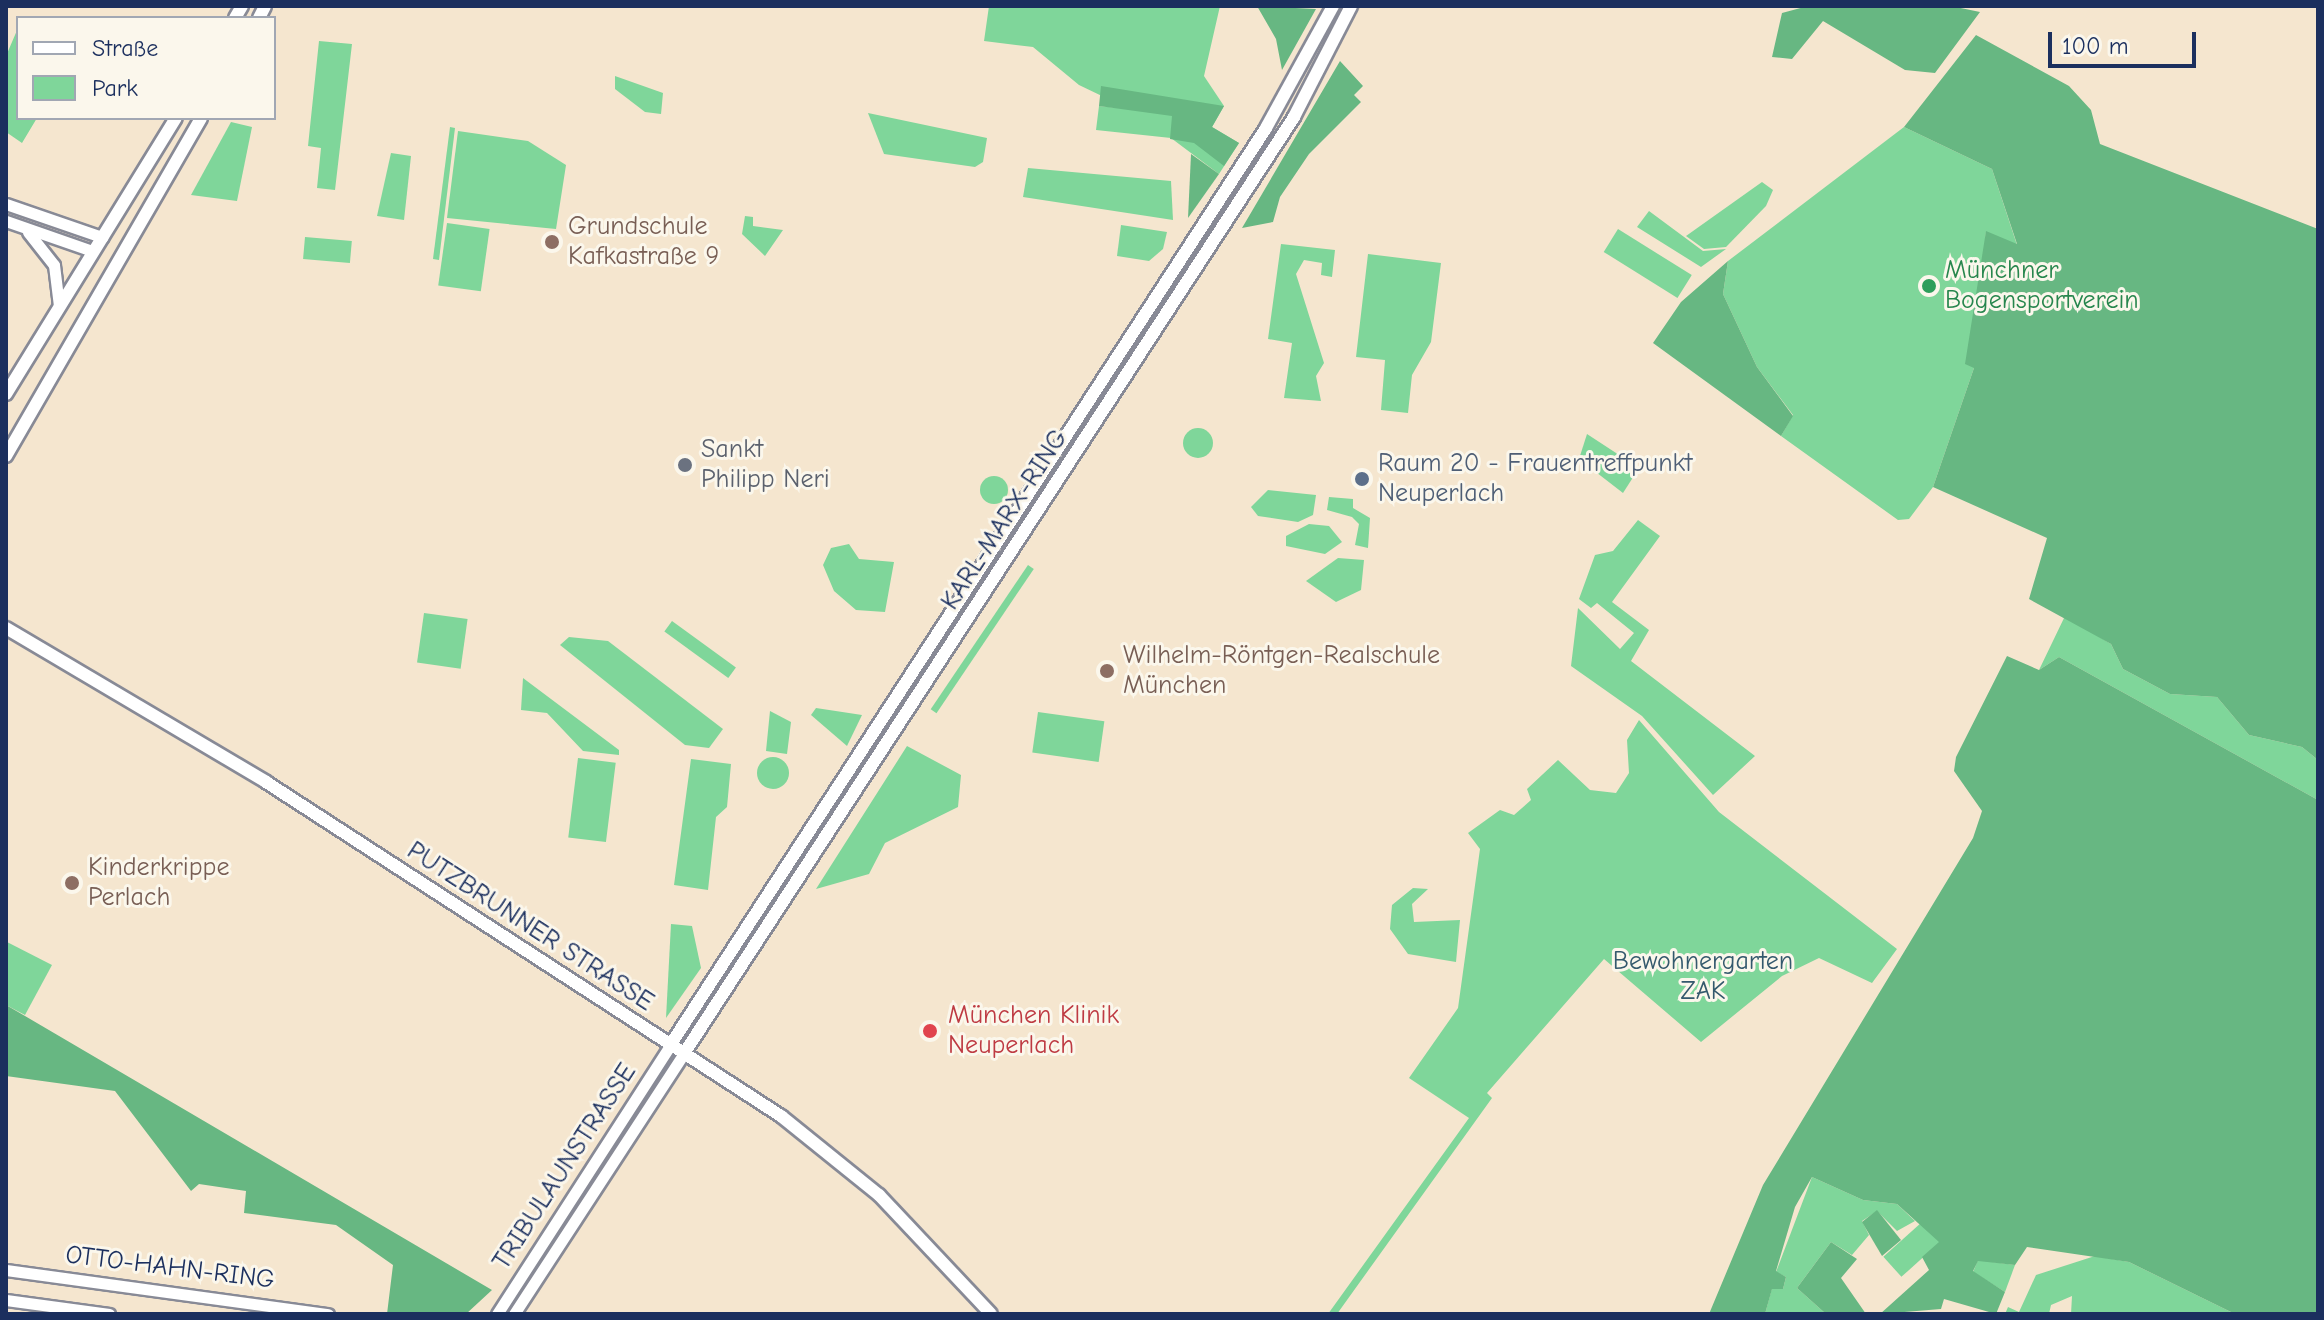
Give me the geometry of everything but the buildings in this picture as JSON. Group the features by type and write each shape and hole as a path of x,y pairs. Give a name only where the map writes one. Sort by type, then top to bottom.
{"main road":[{"name":"KARL-MARX-RING","path":"671,1044 1266,128 1333,6"},
{"name":"KARL-MARX-RING","path":"685,1052 1287,127 1351,6"},
{"path":"6,394 175,120"},
{"path":"6,456 200,120"},
{"path":"102,237 128,244"},
{"path":"92,251 118,258"},
{"name":"PUTZBRUNNER STRASSE","path":"6,628 266,782 685,1052 846,1166 991,1314"}],"street":[{"path":"6,204 102,237"},
{"path":"6,221 92,251"},
{"path":"21,227 54,265 59,304"},
{"name":"TRIBULAUNSTRASSE","path":"497,1314 671,1044"},
{"name":"TRIBULAUNSTRASSE","path":"514,1314 685,1052"},
{"name":"OTTO-HAHN-RING","path":"6,1270 328,1314"},
{"name":"OTTO-HAHN-RING","path":"6,1300 109,1314"},
{"path":"486,1314 505,1302"}],"green space":[{"path":"989,6 1220,6 1204,76 1224,106 1212,127 1239,143 1219,174 1171,138 1096,130 1099,106 1129,109 1079,85 1033,47 984,41"},
{"path":"1257,6 1316,9 1282,70 1276,39"},
{"path":"1808,6 1951,6 1980,12 1935,73 1905,70 1823,21 1792,59 1772,57 1782,13"},
{"path":"16,33 16,120 36,120 22,143 6,132 6,56"},
{"path":"1976,35 2069,86 2091,110 2100,144 2318,229 2318,760 2302,747 2249,735 2217,697 2170,694 2123,669 2111,644 2029,599 2047,538 1933,487 1974,368 1965,364 1986,231 2017,244 1992,169 1904,127"},
{"path":"319,41 352,44 335,190 317,188 321,148 308,146"},
{"path":"1340,61 1363,86 1354,95 1361,102 1309,154 1280,197 1273,222 1242,228"},
{"path":"615,76 663,93 661,114 645,112 615,89"},
{"path":"1101,86 1224,106 1212,127 1239,143 1224,166 1194,143 1170,139 1172,116 1099,106"},
{"path":"868,113 987,138 983,162 975,167 884,154"},
{"path":"231,122 252,127 237,201 191,195"},
{"path":"450,127 455,128 439,260 433,259"},
{"path":"1904,127 1992,169 2017,245 1986,232 1974,368 1933,487 1909,519 1898,520 1781,436 1793,415 1757,367 1723,294 1728,261"},
{"path":"458,131 528,141 566,165 556,229 447,218"},
{"path":"391,153 411,156 404,220 377,216"},
{"path":"1191,154 1219,174 1188,218"},
{"path":"1028,168 1171,181 1173,220 1023,197"},
{"path":"1762,182 1773,190 1766,206 1726,247 1704,249 1686,236"},
{"path":"1649,211 1703,251 1726,249 1701,267 1637,227"},
{"path":"745,216 753,217 753,226 783,230 765,256 742,234"},
{"path":"447,223 490,229 481,291 438,285"},
{"path":"1121,225 1167,232 1163,249 1149,261 1117,256"},
{"path":"1618,229 1692,275 1677,298 1604,252"},
{"path":"305,237 352,241 350,263 303,259"},
{"path":"1281,244 1335,250 1332,277 1321,275 1322,263 1304,260 1296,274 1324,363 1316,376 1321,401 1284,398 1292,343 1268,339"},
{"path":"1368,254 1441,263 1431,342 1412,375 1408,413 1381,410 1385,360 1356,357"},
{"path":"1728,261 1723,294 1757,367 1793,416 1781,436 1653,343 1681,302"},
{"path":"1198,428 1209,432 1213,443 1209,454 1198,458 1187,454 1183,443 1187,432"},
{"path":"1587,434 1639,468 1623,493 1579,459"},
{"path":"994,476 1004,480 1008,490 1004,500 994,504 984,500 980,490 984,480"},
{"path":"1268,490 1316,495 1313,515 1298,522 1258,516 1251,507"},
{"path":"1329,497 1353,499 1353,508 1370,518 1368,548 1355,545 1359,524 1352,517 1327,510"},
{"path":"1638,520 1660,536 1612,602 1649,630 1631,661 1755,756 1713,795 1642,716 1571,666 1578,608 1620,649 1634,633 1597,603 1591,608 1579,599 1595,555 1613,551"},
{"path":"1309,524 1329,526 1342,542 1325,554 1286,546 1286,536"},
{"path":"849,544 859,559 894,562 885,612 856,610 834,591 823,565 831,548"},
{"path":"1338,558 1364,560 1361,590 1336,602 1306,581"},
{"path":"1028,565 1034,569 937,713 931,709"},
{"path":"424,613 468,619 461,669 417,663"},
{"path":"2065,616 2111,644 2123,669 2170,694 2217,697 2249,735 2302,747 2318,760 2318,800 2059,657 2039,670"},
{"path":"672,621 736,667 728,678 664,632"},
{"path":"569,637 608,641 723,729 709,748 685,745 560,645"},
{"path":"2007,656 2039,670 2059,657 2318,800 2318,1314 2235,1314 2129,1262 2027,1247 2015,1265 1978,1261 1973,1271 2005,1292 1996,1314 1944,1299 1941,1309 1880,1314 1929,1270 1922,1257 1939,1242 1897,1204 1863,1200 1812,1177 1795,1207 1776,1271 1786,1277 1783,1289 1772,1289 1765,1314 1709,1314 1763,1185 1973,838 1982,811 1954,771 1956,757"},
{"path":"523,678 619,750 619,755 583,751 547,713 521,710"},
{"path":"816,708 862,715 847,746 811,715"},
{"path":"770,711 791,722 787,754 766,751"},
{"path":"1038,712 1104,721 1099,762 1032,753"},
{"name":"Bewohnergarten ZAK","path":"1639,720 1719,812 1897,949 1872,983 1819,958 1782,976 1701,1042 1604,959 1487,1093 1492,1098 1337,1314 1328,1314 1469,1118 1409,1078 1458,1008 1480,849 1468,833 1500,810 1514,815 1531,800 1527,789 1558,760 1590,790 1616,793 1629,773 1627,740"},
{"path":"907,746 961,775 958,807 885,843 869,874 816,889"},
{"path":"773,757 784,762 789,773 784,784 773,789 762,784 757,773 762,762"},
{"path":"578,758 616,763 606,842 568,837"},
{"path":"691,759 731,764 727,807 716,817 708,890 674,885"},
{"path":"1413,888 1428,889 1412,904 1414,922 1460,920 1456,962 1408,954 1390,929 1392,905"},
{"path":"671,924 692,926 701,968 666,1018"},
{"path":"7,942 52,965 25,1015 6,1005"},
{"path":"6,1005 492,1290 466,1314 387,1314 393,1265 336,1225 244,1213 246,1191 199,1184 191,1191 115,1091 6,1076"},
{"path":"1812,1177 1863,1200 1897,1204 1915,1221 1897,1231 1877,1211 1862,1221 1869,1235 1852,1255 1831,1242 1797,1288 1826,1314 1765,1314 1772,1288 1783,1289 1786,1277 1776,1272"},
{"path":"1877,1210 1901,1240 1882,1256 1862,1222"},
{"path":"1922,1222 1940,1242 1901,1277 1883,1257"},
{"path":"1831,1242 1857,1259 1841,1278 1866,1314 1826,1314 1797,1288"},
{"path":"2095,1256 2129,1262 2235,1314 2071,1314 2072,1296 2051,1305 2049,1314 2005,1314 2008,1307 2019,1312 2036,1275"},
{"path":"1978,1260 2015,1265 2005,1292 1973,1272"}],"place":[{"name":"Grundschule Kafkastraße 9","path":"552,242"},
{"name":"Münchner Bogensportverein","path":"1929,286"},
{"name":"Sankt Philipp Neri","path":"685,465"},
{"name":"Raum 20 - Frauentreffpunkt Neuperlach","path":"1362,479"},
{"name":"Wilhelm-Röntgen-Realschule München","path":"1107,671"},
{"name":"Kinderkrippe Perlach","path":"72,883"},
{"name":"München Klinik Neuperlach","path":"930,1031"}]}
